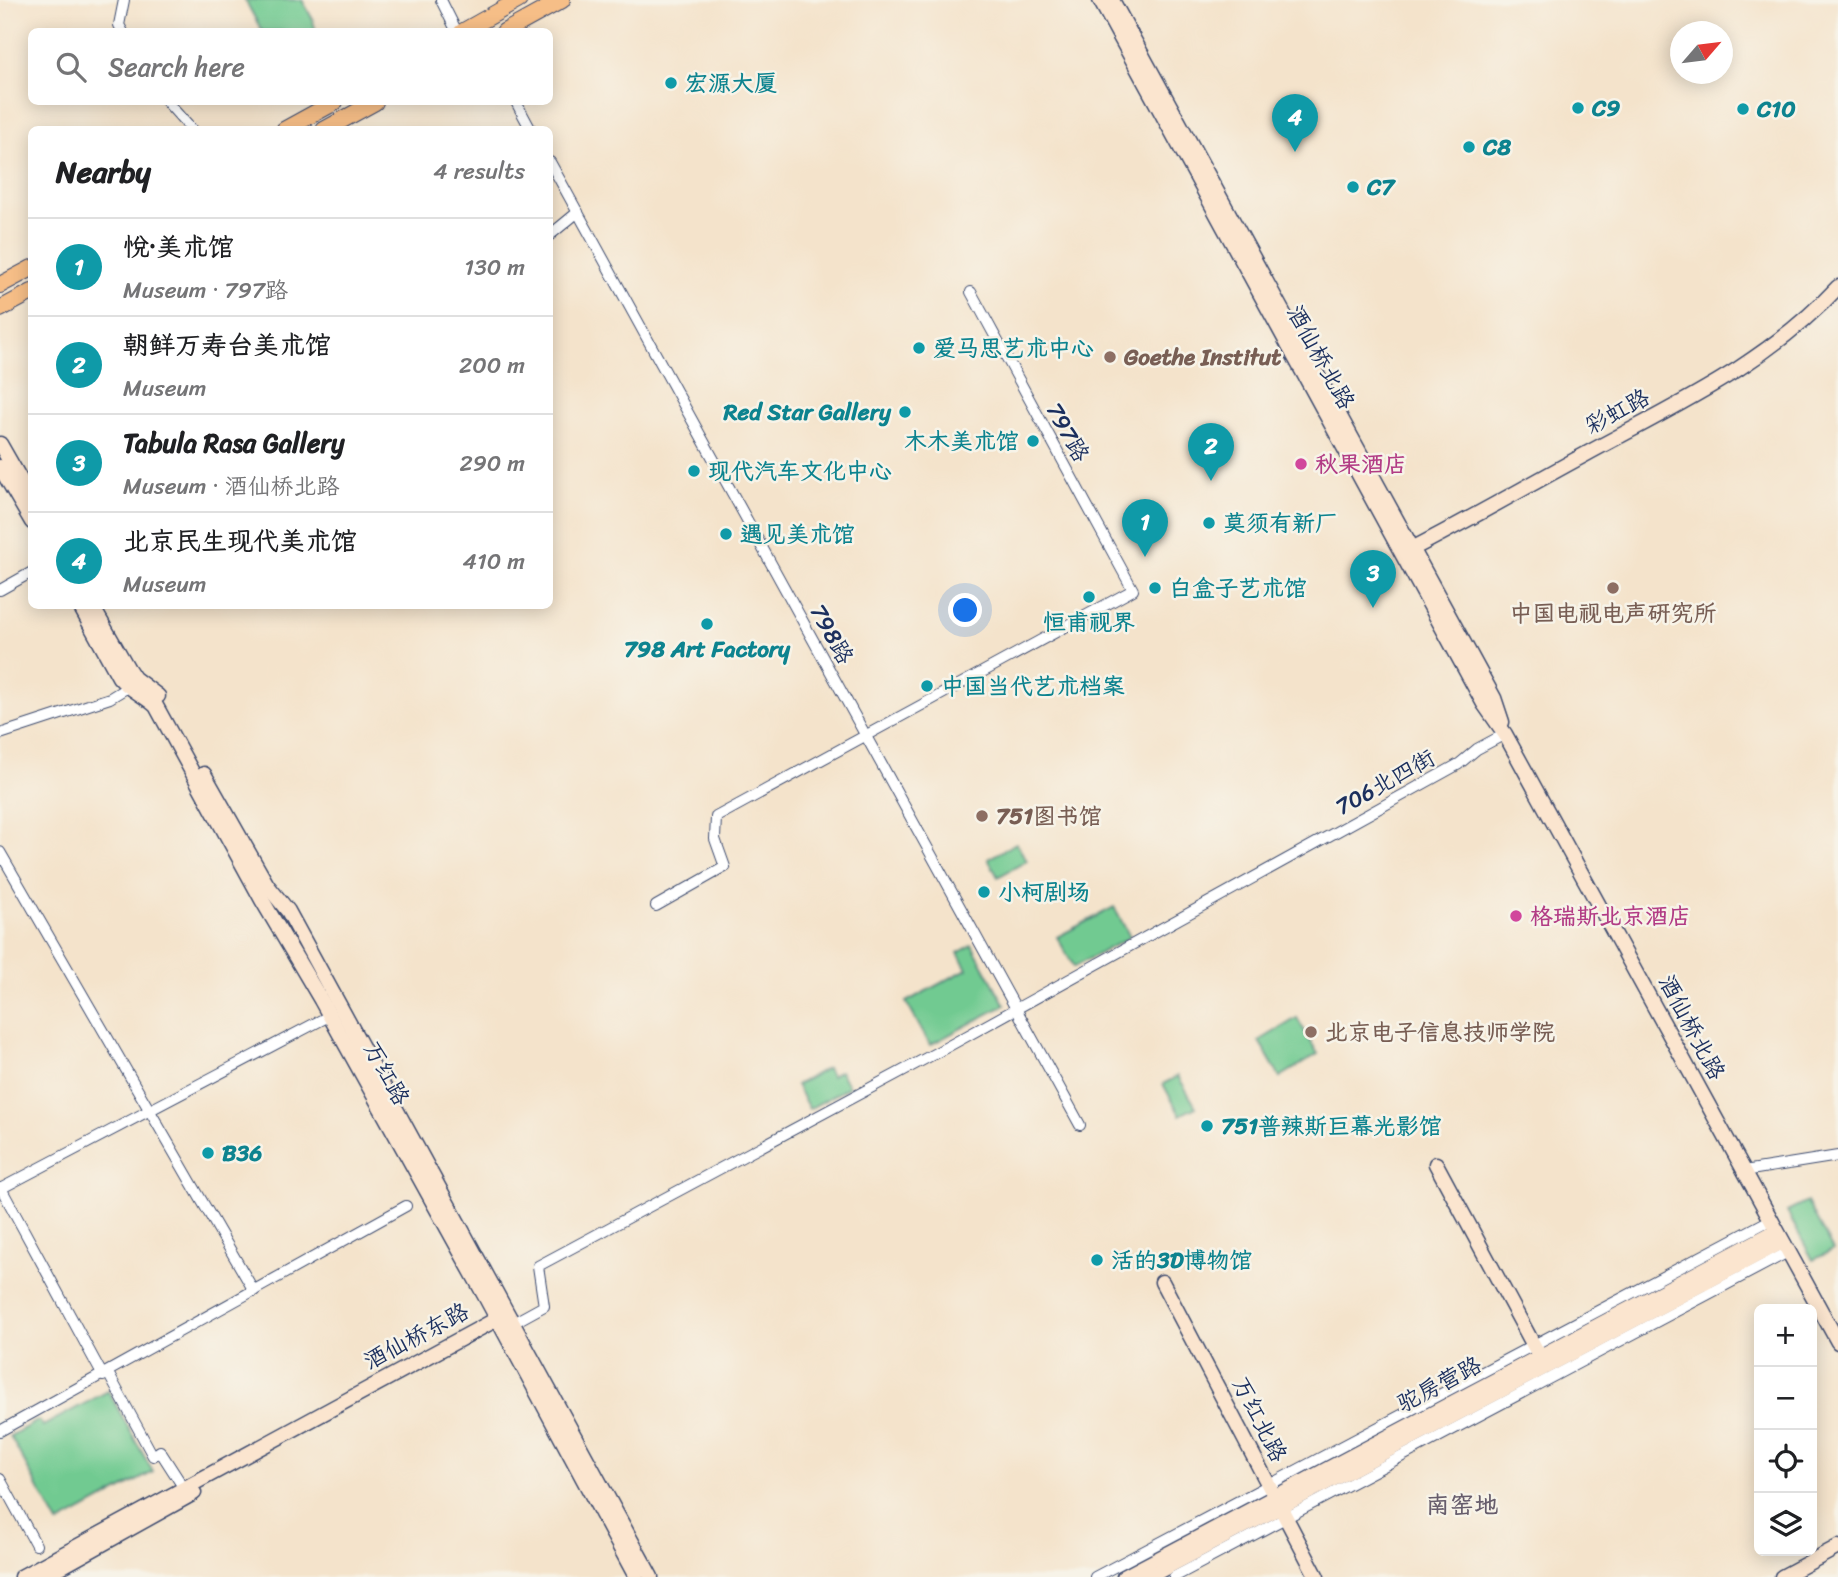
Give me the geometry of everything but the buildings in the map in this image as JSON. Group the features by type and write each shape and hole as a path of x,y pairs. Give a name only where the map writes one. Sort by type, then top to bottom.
{"main road":[{"path":"467,28 519,0"},
{"path":"511,28 562,0"},
{"path":"291,126 330,105"},
{"path":"331,126 370,105"},
{"path":"0,285 28,270"},
{"path":"0,309 28,294"}],"street":[{"path":"121,28 124,0"},
{"path":"441,0 458,28"},
{"name":"酒仙桥北路","path":"1100,0 1408,552 1494,698 1505,734 1838,1342"},
{"name":"酒仙桥北路","path":"1112,0 1408,552"},
{"path":"170,105 188,126"},
{"path":"518,105 529,126"},
{"name":"798路","path":"553,167 1080,1125"},
{"path":"553,233 578,212"},
{"name":"彩虹路","path":"1408,552 1717,384 1773,346 1818,308 1838,286"},
{"name":"797路","path":"866,736 1132,590 971,292"},
{"path":"0,444 28,493"},
{"path":"0,467 28,515"},
{"path":"0,590 28,574"},
{"name":"万红路","path":"81,609 119,677 128,687 156,706 262,901 651,1577"},
{"name":"万红路","path":"94,609 134,678 161,698 267,885 288,911 636,1577"},
{"path":"0,733 110,698 128,687"},
{"name":"706北四街","path":"504,1323 544,1306 538,1266 1016,1008 1459,764 1477,749 1505,734"},
{"path":"656,906 725,867 715,839 716,817 866,736"},
{"path":"0,852 254,1291"},
{"path":"186,1492 160,1451 153,1455 1,1189 329,1016"},
{"path":"1744,1171 1838,1156"},
{"path":"1436,1164 1537,1351"},
{"path":"0,1431 406,1206"},
{"name":"驼房营路","path":"1147,1577 1537,1351 1779,1236"},
{"name":"驼房营路","path":"1124,1577 1277,1502 1779,1236"},
{"name":"万红北路","path":"1162,1282 1317,1577"},
{"name":"酒仙桥东路","path":"21,1577 504,1323"},
{"path":"0,1479 36,1545"},
{"name":"酒仙桥东路","path":"43,1577 186,1492"},
{"path":"1096,1577 1277,1502"},
{"path":"1174,1577 1277,1502"},
{"path":"1782,1577 1838,1547"}],"green space":[{"path":"245,0 302,0 315,28 260,28"},
{"path":"1016,843 1027,861 998,877 988,859"},
{"path":"1114,907 1130,937 1074,967 1057,937"},
{"path":"972,945 1005,1005 930,1045 906,1002 967,969 958,953"},
{"path":"1297,1018 1318,1054 1280,1077 1259,1041"},
{"path":"827,1068 831,1076 840,1071 849,1087 809,1109 796,1085"},
{"path":"1178,1076 1196,1107 1180,1115 1163,1084"},
{"path":"1807,1202 1833,1250 1813,1260 1787,1212"},
{"path":"108,1391 153,1472 58,1524 10,1436 39,1420 43,1426"}],"place":[{"name":"宏源大厦","path":"671,83"},
{"name":"C9","path":"1578,108"},
{"name":"C10","path":"1743,109"},
{"name":"C8","path":"1469,147"},
{"name":"北京民生现代美术馆","path":"1295,152"},
{"name":"C7","path":"1353,187"},
{"name":"爱马思艺术中心","path":"919,348"},
{"name":"Goethe Institut","path":"1110,357"},
{"name":"Red Star Gallery","path":"905,412"},
{"name":"木木美术馆","path":"1033,441"},
{"name":"秋果酒店","path":"1301,464"},
{"name":"现代汽车文化中心","path":"694,471"},
{"name":"朝鲜万寿台美术馆","path":"1211,481"},
{"name":"莫须有新厂","path":"1209,523"},
{"name":"遇见美术馆","path":"726,534"},
{"name":"悦·美术馆","path":"1145,557"},
{"name":"白盒子艺术馆","path":"1155,588"},
{"name":"中国电视电声研究所","path":"1613,588"},
{"name":"恒甫视界","path":"1089,597"},
{"name":"Tabula Rasa Gallery","path":"1373,608"},
{"name":"798 Art Factory","path":"707,624"},
{"name":"中国当代艺术档案","path":"927,686"},
{"name":"751图书馆","path":"982,816"},
{"name":"小柯剧场","path":"984,892"},
{"name":"格瑞斯北京酒店","path":"1516,916"},
{"name":"北京电子信息技师学院","path":"1311,1032"},
{"name":"751普辣斯巨幕光影馆","path":"1207,1126"},
{"name":"B36","path":"208,1153"},
{"name":"活的3D博物馆","path":"1097,1260"}],"district":[{"name":"南窑地","path":"1462,1505"}]}
